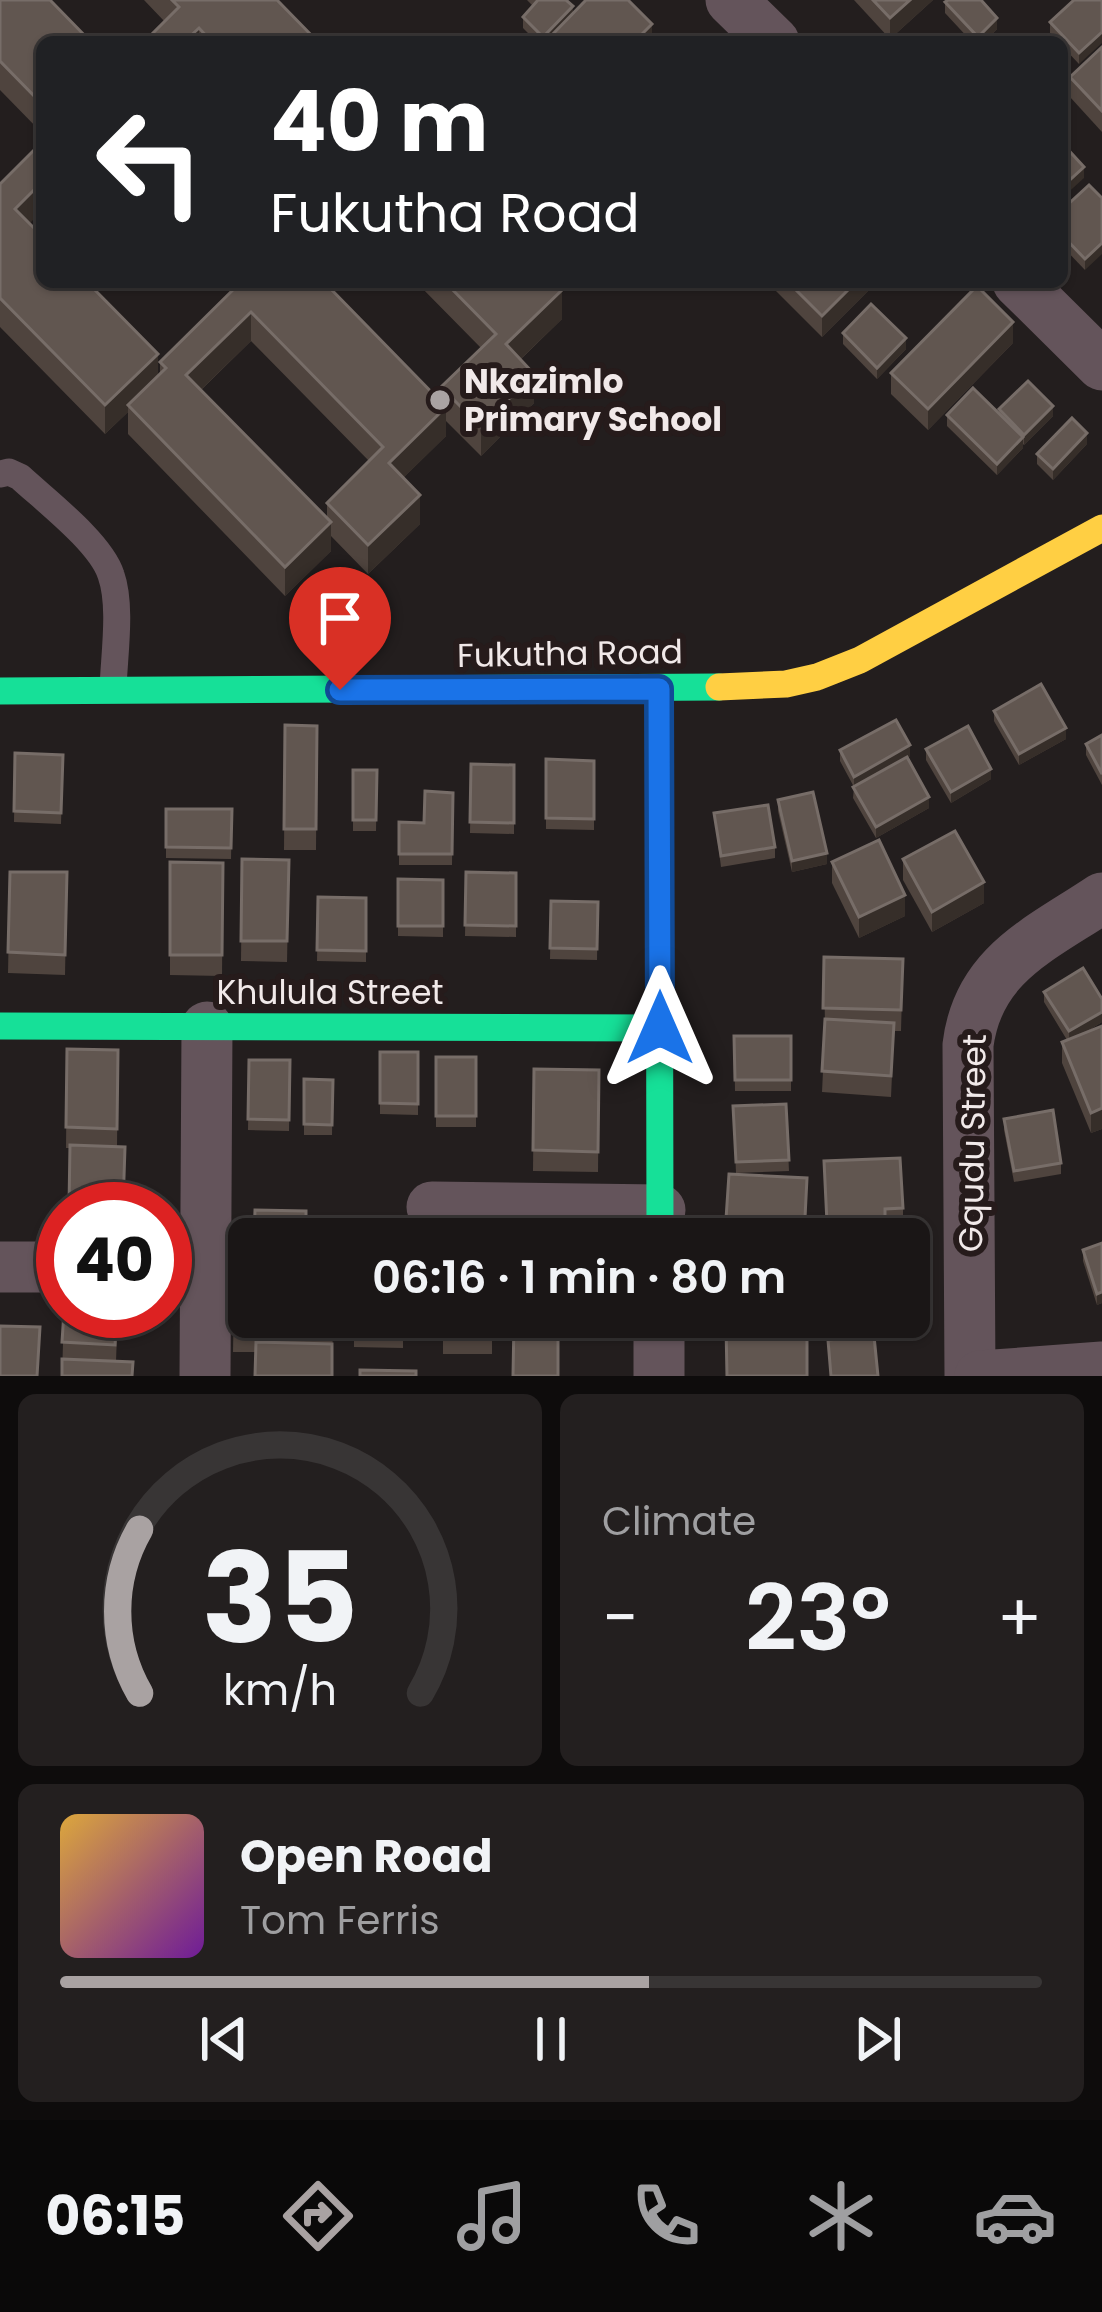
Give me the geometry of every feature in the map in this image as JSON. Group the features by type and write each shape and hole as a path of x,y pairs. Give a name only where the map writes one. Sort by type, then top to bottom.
{"street":[{"path":"731,0 768,36"},
{"path":"1024,288 1102,364"},
{"name":"Fukutha Road","path":"0,691 659,689 786,684 860,660 1102,528"},
{"path":"659,689 660,1218"},
{"name":"Gqudu Street","path":"970,1376 970,1028 984,992 1007,962 1102,898"},
{"name":"Khulula Street","path":"0,1026 660,1028"},
{"path":"192,1191 207,1028"},
{"path":"432,1207 580,1218"},
{"path":"0,1267 36,1267"},
{"path":"192,1305 205,1376"},
{"path":"659,1338 659,1376"},
{"path":"980,1376 1102,1367"}],"lane":[{"path":"0,474 20,477 100,552 110,570 115,590 112,691"}],"building":[{"path":"0,0 50,0 85,36 36,36 36,98 0,61"},
{"path":"172,0 277,0 312,36 206,36 199,28 190,36 150,36 179,7"},
{"path":"538,0 566,0 573,6 544,36 523,17"},
{"path":"586,0 628,0 652,24 640,36 551,36"},
{"path":"873,0 910,0 890,18"},
{"path":"981,0 997,18 977,36 945,2"},
{"path":"1074,0 1102,0 1102,32 1079,53 1050,22"},
{"path":"1102,47 1102,111 1070,77"},
{"path":"36,148 36,188 15,209 36,230 36,288 93,288 158,354 105,405 0,298 0,184"},
{"path":"1068,150 1084,167 1068,182"},
{"path":"1089,185 1102,198 1102,243 1085,259 1068,241 1068,204"},
{"path":"235,288 330,288 446,407 389,463 420,495 368,545 327,503 383,447 251,312 186,375 331,522 285,567 128,405 166,368 160,362"},
{"path":"451,288 562,290 506,344 534,374 481,427 441,387 496,334"},
{"path":"794,288 850,288 822,316"},
{"path":"975,288 1013,322 928,409 891,373"},
{"path":"871,304 906,338 877,368 843,333"},
{"path":"1028,381 1053,406 1024,435 999,409"},
{"path":"973,388 1023,437 997,464 947,415"},
{"path":"1072,418 1087,433 1053,469 1037,454"},
{"path":"1041,684 1066,728 1019,754 994,711"},
{"path":"896,720 910,745 854,777 840,750"},
{"path":"285,725 317,726 316,829 284,829"},
{"path":"968,726 991,769 951,792 926,749"},
{"path":"1102,735 1102,774 1086,744"},
{"path":"15,753 63,755 61,813 14,811"},
{"path":"907,757 929,797 876,827 853,787"},
{"path":"546,759 594,761 594,819 546,818"},
{"path":"471,764 514,765 514,823 470,822"},
{"path":"353,770 377,770 376,820 353,820"},
{"path":"425,791 453,793 452,854 399,854 399,822 424,823"},
{"path":"813,792 827,853 792,861 778,800"},
{"path":"768,805 775,847 721,856 714,813"},
{"path":"166,809 232,809 231,848 166,847"},
{"path":"955,831 984,882 932,912 903,859"},
{"path":"879,840 905,895 859,917 832,862"},
{"path":"242,859 289,860 287,941 241,941"},
{"path":"170,862 223,863 222,955 170,955"},
{"path":"10,872 67,872 65,955 8,952"},
{"path":"466,872 516,873 516,926 465,925"},
{"path":"398,879 443,880 443,926 398,926"},
{"path":"318,897 366,898 366,951 317,950"},
{"path":"551,901 598,902 597,949 550,948"},
{"path":"824,957 903,959 901,1010 823,1008"},
{"path":"1083,968 1102,999 1102,1012 1069,1031 1044,992"},
{"path":"825,1019 894,1023 891,1076 822,1071"},
{"path":"1102,1026 1102,1108 1091,1113 1062,1042"},
{"path":"734,1036 791,1036 791,1080 735,1080"},
{"path":"67,1049 118,1050 117,1129 66,1127"},
{"path":"380,1052 418,1052 418,1104 380,1103"},
{"path":"436,1057 476,1057 476,1116 436,1116"},
{"path":"249,1060 290,1060 289,1120 248,1119"},
{"path":"534,1069 599,1070 598,1152 533,1150"},
{"path":"304,1079 333,1080 332,1125 304,1124"},
{"path":"786,1104 789,1160 736,1162 733,1106"},
{"path":"1053,1110 1061,1163 1014,1171 1004,1119"},
{"path":"70,1145 125,1147 124,1182 69,1182"},
{"path":"900,1158 903,1208 885,1209 885,1218 827,1218 824,1161"},
{"path":"729,1174 807,1178 805,1218 726,1218"},
{"path":"255,1210 306,1211 306,1218 255,1218"},
{"path":"1102,1243 1102,1292 1097,1294 1083,1250"},
{"path":"0,1326 36,1327 37,1376 0,1376"},
{"path":"62,1338 115,1338 115,1345 62,1342"},
{"path":"514,1338 558,1338 558,1376 513,1376"},
{"path":"726,1338 807,1338 807,1376 727,1376"},
{"path":"874,1338 878,1376 831,1376 828,1340"},
{"path":"256,1342 332,1344 332,1376 255,1376"},
{"path":"62,1359 133,1362 132,1376 62,1376"},
{"path":"360,1370 416,1371 416,1376 360,1376"}],"traffic: fast":[{"path":"0,691 719,687"},
{"path":"659,689 660,1218"},
{"path":"0,1026 660,1028"}],"traffic: slow":[{"path":"719,687 786,684 860,660 1102,528"}],"place":[{"name":"Nkazimlo Primary School","path":"440,400"}],"route":[{"path":"340,690 659,689 660,1028"}]}
